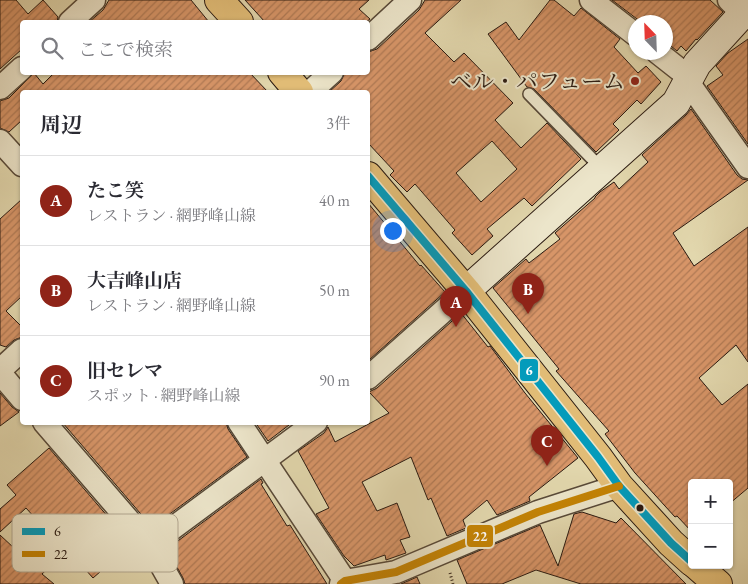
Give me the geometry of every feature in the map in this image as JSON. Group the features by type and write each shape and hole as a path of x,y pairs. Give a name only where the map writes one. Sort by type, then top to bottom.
{"main road":[{"path":"219,0 237,20"},
{"path":"285,75 297,90"},
{"path":"370,178 461,285 619,486 671,543 688,558"},
{"path":"701,569 718,584"}],"street":[{"path":"72,20 94,0"},
{"path":"370,37 410,0"},
{"path":"591,0 628,29"},
{"path":"370,376 461,285 602,169 676,103 697,64 740,8"},
{"path":"666,60 689,80 748,167"},
{"path":"0,88 20,70"},
{"path":"312,90 329,75"},
{"path":"0,140 20,163"},
{"path":"20,352 0,371 20,396"},
{"path":"47,425 123,514"},
{"path":"241,425 266,460 343,582 396,572 538,512 619,486"},
{"path":"178,525 312,425"},
{"path":"165,572 172,584"}],"lane":[{"path":"528,94 602,169"}],"building":[{"path":"0,0 16,0 28,14 43,0 58,17 57,20 20,20 20,51 0,69"},
{"path":"109,0 191,0 207,20 91,20 103,10"},
{"path":"245,0 369,0 359,9 370,19 369,20 263,20"},
{"path":"425,0 461,0 425,33 454,62 464,53 513,103 495,120 521,148 547,123 581,159 532,206 524,198 487,229 493,236 472,255 452,233 455,230 415,184 407,192 390,175 394,171 370,145 370,90 331,90 341,81 344,75 370,75 370,51 377,49 419,10","holes":["492,141 517,169 481,202 456,173"]},
{"path":"550,0 554,0 574,16 581,8 620,39 614,47 638,73 646,66 661,82 641,104 637,100 613,124 619,130 596,152 534,89 527,87 488,34 506,22 519,40"},
{"path":"612,0 710,0 723,12 686,51 681,46 677,51 673,48 673,15 632,15"},
{"path":"748,39 748,144 707,86 723,75 716,66 728,53"},
{"path":"32,75 36,75 43,84 52,75 252,75 266,90 20,90 20,122 9,132 0,128 0,101 9,98"},
{"path":"691,109 737,175 742,179 748,180 673,233 694,266 748,227 748,362 736,345 699,378 722,405 748,384 748,488 733,501 733,479 688,479 688,528 677,516 675,517 635,473 605,434 609,431 556,371 559,369 493,288 526,259 529,263 560,239 555,233 600,192 614,182 619,189 648,162 642,155"},
{"path":"20,201 20,298 6,311 20,325 20,338 6,347 0,345 0,219"},
{"path":"370,205 420,266 445,292 370,359"},
{"path":"461,313 488,347 490,346 525,393 578,458 529,497 530,501 497,515 487,500 463,520 466,528 447,536 431,498 428,500 411,457 362,482 377,511 397,503 410,537 400,540 406,553 386,560 385,555 354,566 344,556 316,514 329,508 298,451 324,433 328,427 335,442 370,425 370,423 389,413 370,393"},
{"path":"0,393 19,412 0,426"},
{"path":"65,425 227,425 247,457 170,514 141,514"},
{"path":"257,425 289,425 268,441"},
{"path":"49,448 106,514 31,514 26,508 20,514 12,514 12,521 0,532 0,509 16,495 7,485"},
{"path":"261,479 263,483 261,484 287,526 290,525 327,584 185,584 178,569 178,541"},
{"path":"582,512 616,523 621,518 686,584 581,584 536,570 502,584 467,584 457,560 540,525 558,566 574,514"},
{"path":"0,535 12,546 12,572 44,572 42,574 54,584 0,584"},
{"path":"88,572 100,572 93,578"},
{"path":"417,577 420,584 401,584"}],"transit line":[{"name":"6","path":"370,178 466,291 619,486 671,543 688,558"},
{"name":"22","path":"341,584 345,581 396,572 538,512 619,486"}],"place":[{"name":"ベル・パフューム","path":"635,81"},
{"name":"大吉峰山店","path":"528,314"},
{"name":"たこ笑","path":"456,327"},
{"name":"旧セレマ","path":"547,466"}]}
